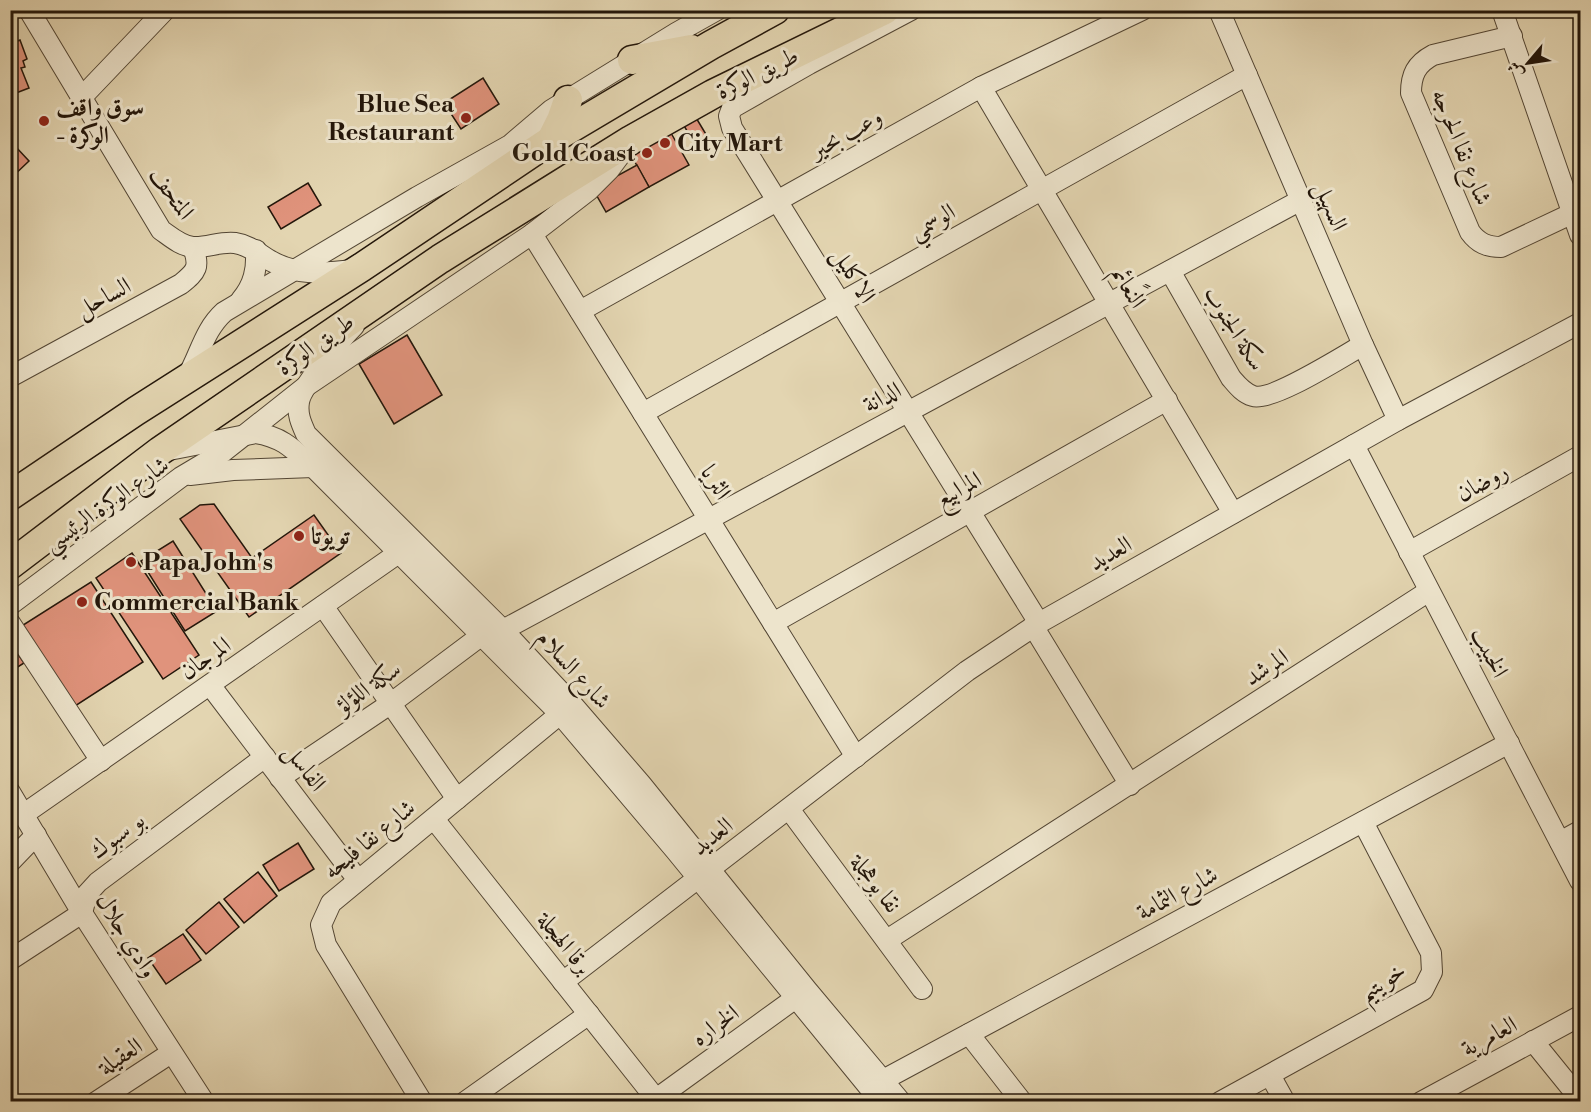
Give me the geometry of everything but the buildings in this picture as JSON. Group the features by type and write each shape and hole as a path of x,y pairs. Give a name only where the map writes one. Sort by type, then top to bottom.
{"highway":[{"name":"طريق الوكرة","path":"10,496 116,424 362,267 551,140 711,45 775,10"},
{"name":"طريق الوكرة","path":"10,565 160,451 397,286 631,140 712,94 796,62 889,15"},
{"path":"632,60 711,45"},
{"path":"551,140 568,99"}],"street":[{"name":"المتحف","path":"29,10 161,230 176,241 193,247 234,243 256,250 273,262 292,270 327,273 362,267"},
{"path":"82,96 165,10"},
{"name":"طريق الوكرة","path":"182,384 212,325 224,312 292,270 510,145 551,110 717,10"},
{"name":"طريق الوكرة","path":"889,15 911,10"},
{"name":"وعب بحير","path":"580,311 981,87 1142,10"},
{"name":"السهيل","path":"1219,10 1363,345 1398,420"},
{"path":"1502,10 1581,235"},
{"name":"شارع نقا الحرجه","path":"1512,36 1432,55 1415,69 1411,80 1411,93 1470,232 1475,238 1491,247 1501,247 1573,213"},
{"name":"الاكليل","path":"796,62 732,108 729,116 732,128 909,411 1036,625"},
{"name":"الوسمي","path":"643,413 1247,75"},
{"name":"النًعائم","path":"981,87 1233,513"},
{"name":"طريق الوكرة","path":"181,477 223,452 305,387 532,234 590,190 609,170 631,140"},
{"name":"الدانة","path":"491,635 1301,200"},
{"name":"الثريا","path":"532,234 856,757"},
{"name":"الساحل","path":"10,376 181,284 195,273 198,260 193,247"},
{"path":"238,303 246,294 255,273 256,250"},
{"name":"سكة الجنوب","path":"1170,271 1231,378 1240,389 1254,397 1270,395 1287,387 1363,345"},
{"name":"شارع السلام","path":"397,286 351,329 305,387 299,399 298,411 306,434 407,547 491,635 704,874"},
{"name":"العديد","path":"563,982 967,671 1036,625 1398,420 1581,323"},
{"name":"المرابيع","path":"773,623 1167,400"},
{"name":"شارع السلام","path":"160,451 246,434 269,435 285,442 407,547"},
{"name":"الخبيب","path":"1354,446 1581,881"},
{"name":"روضان","path":"1409,552 1581,456"},
{"name":"شارع الوكرة الرئيسي","path":"10,605 181,477 233,470 314,467"},
{"name":"المرجان","path":"24,814 407,547"},
{"name":"المرشد","path":"887,940 1429,591"},
{"path":"323,606 457,799"},
{"path":"10,623 101,761"},
{"path":"1036,625 1130,785"},
{"name":"شارع السلام","path":"491,635 572,704 704,874 878,1090 901,1101"},
{"name":"سكة اللؤلؤ","path":"280,778 491,635"},
{"name":"الفاسل","path":"210,685 358,880"},
{"name":"شارع نقا فليحه","path":"422,1101 326,945 321,925 331,903 560,714"},
{"name":"شارع الثمامة","path":"878,1090 969,1034 1509,743"},
{"name":"بو سبوك","path":"82,913 87,894 98,882 265,757"},
{"name":"وادي جلال","path":"10,792 82,913 204,1101"},
{"name":"نقا بوهجلة","path":"789,809 922,989"},
{"name":"برقا الهجلة","path":"434,819 589,1014 654,1100"},
{"name":"خويتيم","path":"1220,1101 1423,990 1432,972 1431,953 1363,822"},
{"path":"1560,842 1581,831"},
{"path":"10,862 36,834"},
{"path":"10,960 82,913"},
{"name":"الخراره","path":"654,1100 801,994"},
{"path":"465,1101 589,1014"},
{"name":"العامرية","path":"1421,1101 1581,1016"},
{"path":"969,1034 1022,1101"},
{"path":"1533,1041 1581,1099"},
{"name":"العقيلة","path":"96,1101 171,1053"},
{"path":"1270,1075 1285,1101"}],"place":[{"name":"Blue Sea Restaurant","path":"466,118"},
{"name":"سوق واقف - الوكرة","path":"44,121"},
{"name":"City Mart","path":"665,143"},
{"name":"Gold Coast","path":"647,153"},
{"name":"تويوتا","path":"299,536"},
{"name":"Papa John's","path":"131,562"},
{"name":"Commercial Bank","path":"82,602"}]}
